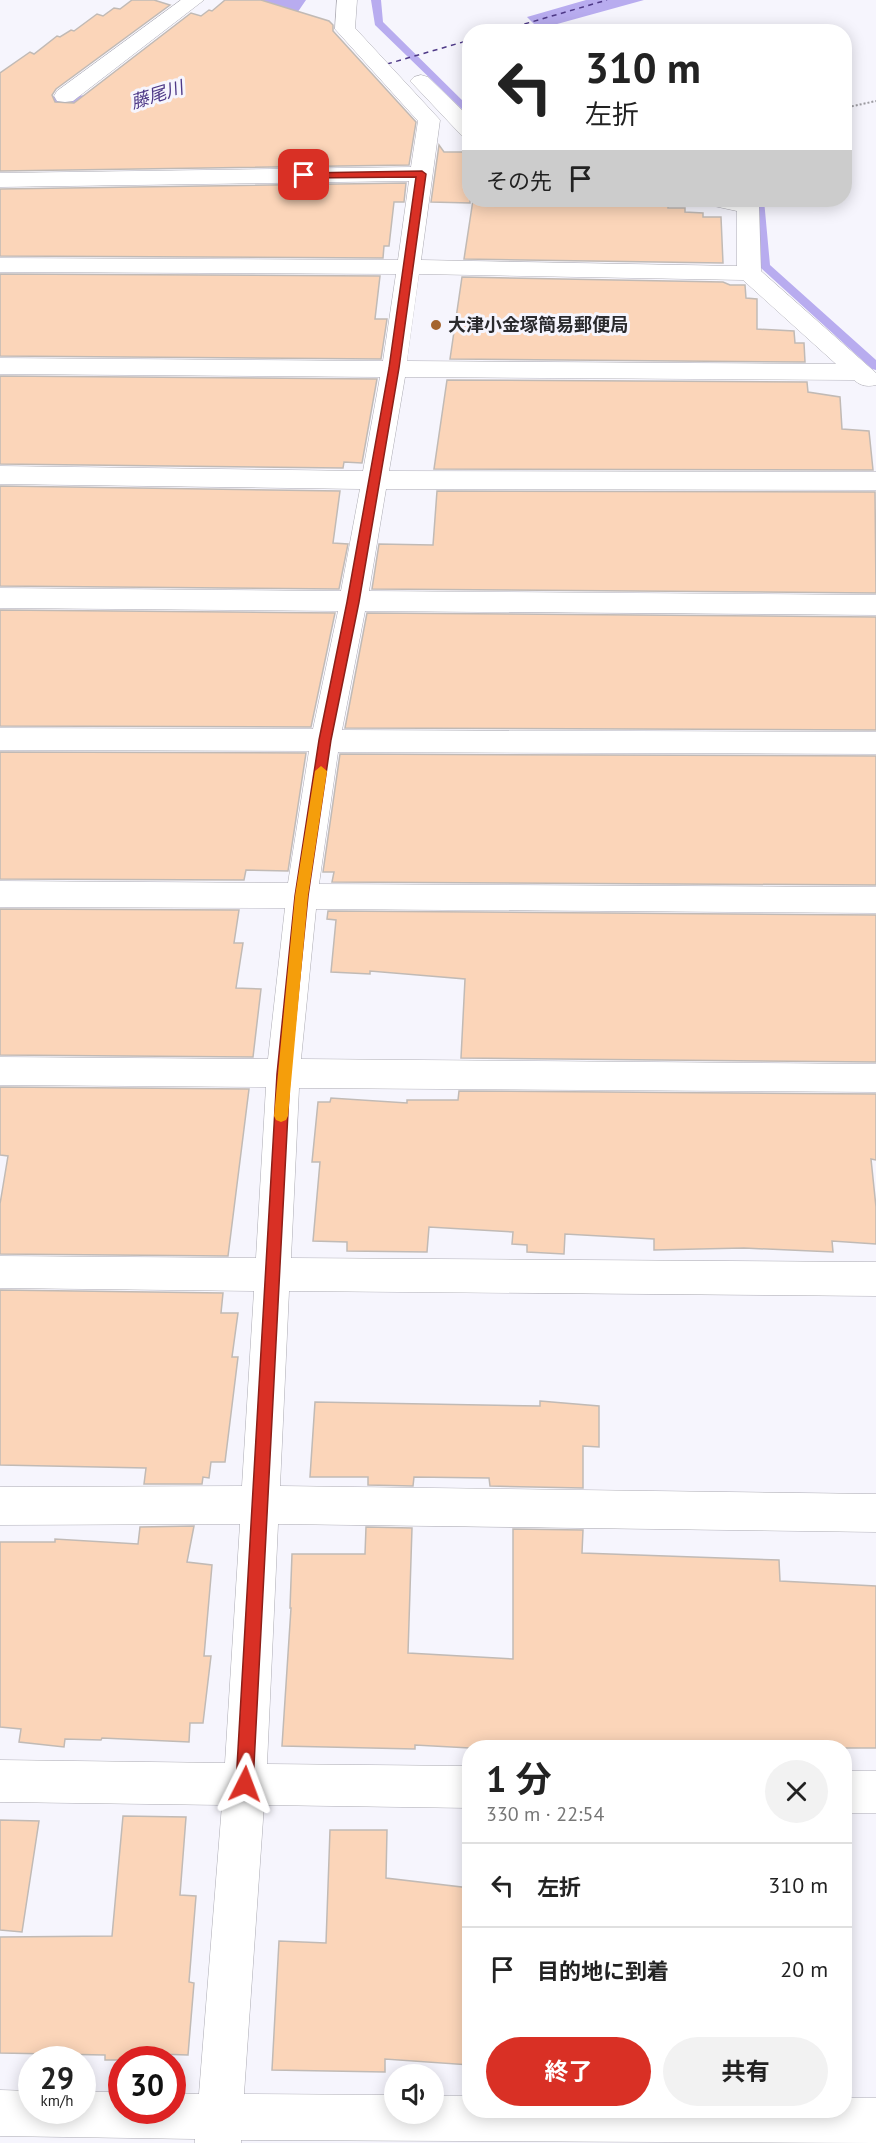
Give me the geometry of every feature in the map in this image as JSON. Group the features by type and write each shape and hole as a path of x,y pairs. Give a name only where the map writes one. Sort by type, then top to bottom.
{"street":[{"path":"65,96 194,0"},
{"path":"347,6 462,123"},
{"path":"219,2130 245,1784 284,1074 302,896 325,740 353,602 394,368 429,120 345,29 347,6"},
{"path":"0,180 422,174"},
{"path":"748,207 749,273"},
{"path":"0,265 408,267 749,273 868,379"},
{"path":"0,366 394,368 868,379"},
{"path":"0,475 374,480 876,481"},
{"path":"0,598 876,605"},
{"path":"0,739 876,743"},
{"path":"0,894 876,900"},
{"path":"0,1071 876,1078"},
{"path":"0,1272 876,1279"},
{"path":"0,1506 260,1505 876,1513"},
{"path":"0,1781 462,1787"},
{"path":"852,1792 876,1792"},
{"path":"0,2113 219,2130 876,2121"}],"path":[{"path":"852,106 876,101"}],"shaded area":[{"path":"586,0 644,0 557,24 534,24 527,17"}],"building":[{"path":"132,0 154,0 170,5 56,89 52,95 55,102 74,103 191,13 201,16 209,10 212,11 225,0 261,0 329,21 333,25 333,31 416,122 409,165 0,171 0,73 30,52 34,54 57,36 60,37 71,30 74,31 97,14 103,16 114,8 120,9"},
{"path":"439,145 444,152 462,152 462,203 431,202"},
{"path":"406,183 404,202 394,202 389,246 384,246 383,258 0,256 0,189"},
{"path":"472,207 668,207 685,208 685,212 703,213 703,217 721,217 723,263 464,259"},
{"path":"0,274 380,276 375,319 387,319 381,359 0,356"},
{"path":"462,277 723,282 730,285 745,285 746,298 757,299 757,329 794,331 795,343 804,343 805,362 450,359"},
{"path":"0,376 377,379 362,463 344,462 343,468 0,464"},
{"path":"447,380 807,382 808,392 840,397 842,429 869,431 873,470 434,469"},
{"path":"0,486 340,491 333,543 348,544 339,589 0,586"},
{"path":"437,491 875,492 876,593 372,589 379,544 433,545"},
{"path":"0,610 335,613 311,727 0,726"},
{"path":"367,613 876,617 876,730 345,728"},
{"path":"0,752 306,753 288,871 246,870 244,880 0,879"},
{"path":"340,754 876,756 876,885 332,882 334,872 323,872"},
{"path":"0,909 239,910 234,943 243,943 236,988 261,989 253,1057 0,1055"},
{"path":"328,911 876,915 876,1062 461,1058 465,979 370,971 370,974 331,972 336,920 327,919"},
{"path":"0,1087 249,1089 228,1256 0,1254 0,1204 8,1156 0,1155"},
{"path":"459,1091 876,1094 876,1160 871,1159 876,1207 876,1244 832,1241 833,1252 744,1248 654,1250 654,1239 565,1234 564,1254 527,1252 527,1245 512,1244 513,1232 429,1227 427,1252 347,1251 347,1242 313,1241 320,1162 312,1162 318,1102 330,1102 331,1098 407,1103 407,1100 458,1100"},
{"path":"0,1290 223,1293 221,1313 238,1313 232,1357 238,1357 225,1462 211,1462 209,1478 203,1477 202,1484 144,1484 146,1468 0,1465"},
{"path":"540,1401 599,1406 599,1447 583,1446 583,1488 490,1486 489,1478 414,1477 413,1486 368,1485 368,1477 310,1477 315,1402 540,1406"},
{"path":"194,1526 187,1562 212,1565 204,1656 211,1656 203,1723 190,1723 189,1742 102,1738 101,1740 65,1739 64,1747 19,1742 21,1729 0,1727 0,1542 55,1542 55,1539 138,1544 140,1527"},
{"path":"366,1527 412,1528 408,1653 513,1659 513,1529 583,1530 582,1553 779,1560 780,1581 876,1586 876,1748 852,1748 852,1740 462,1740 462,1748 415,1745 415,1749 282,1746 291,1608 292,1554 365,1554"},
{"path":"123,1816 186,1817 180,1895 196,1896 189,1982 194,1983 188,2055 186,2055 186,2046 108,2046 108,2060 105,2060 105,2055 96,2055 96,2046 18,2046 18,2053 0,2053 0,1937 112,1936"},
{"path":"0,1820 39,1821 22,1932 0,1930"},
{"path":"330,1830 387,1830 386,1878 462,1887 462,2064 385,2059 384,2072 272,2070 279,1941 326,1943"}],"waterway":[{"name":"藤尾川","path":"0,102 19,108 66,112 115,107 164,96 186,88 217,72 237,54 280,0"},
{"path":"376,0 378,23 462,106"},
{"path":"760,207 765,266 876,366"}],"ferry route":[{"path":"524,24 607,0"},
{"path":"387,64 462,42"}],"slow traffic":[{"path":"281,1116 302,896 321,771"}],"place":[{"name":"大津小金塚簡易郵便局","path":"436,325"}],"route":[{"path":"245,1784 284,1074 302,896 325,740 353,602 394,368 422,174 304,175"}]}
